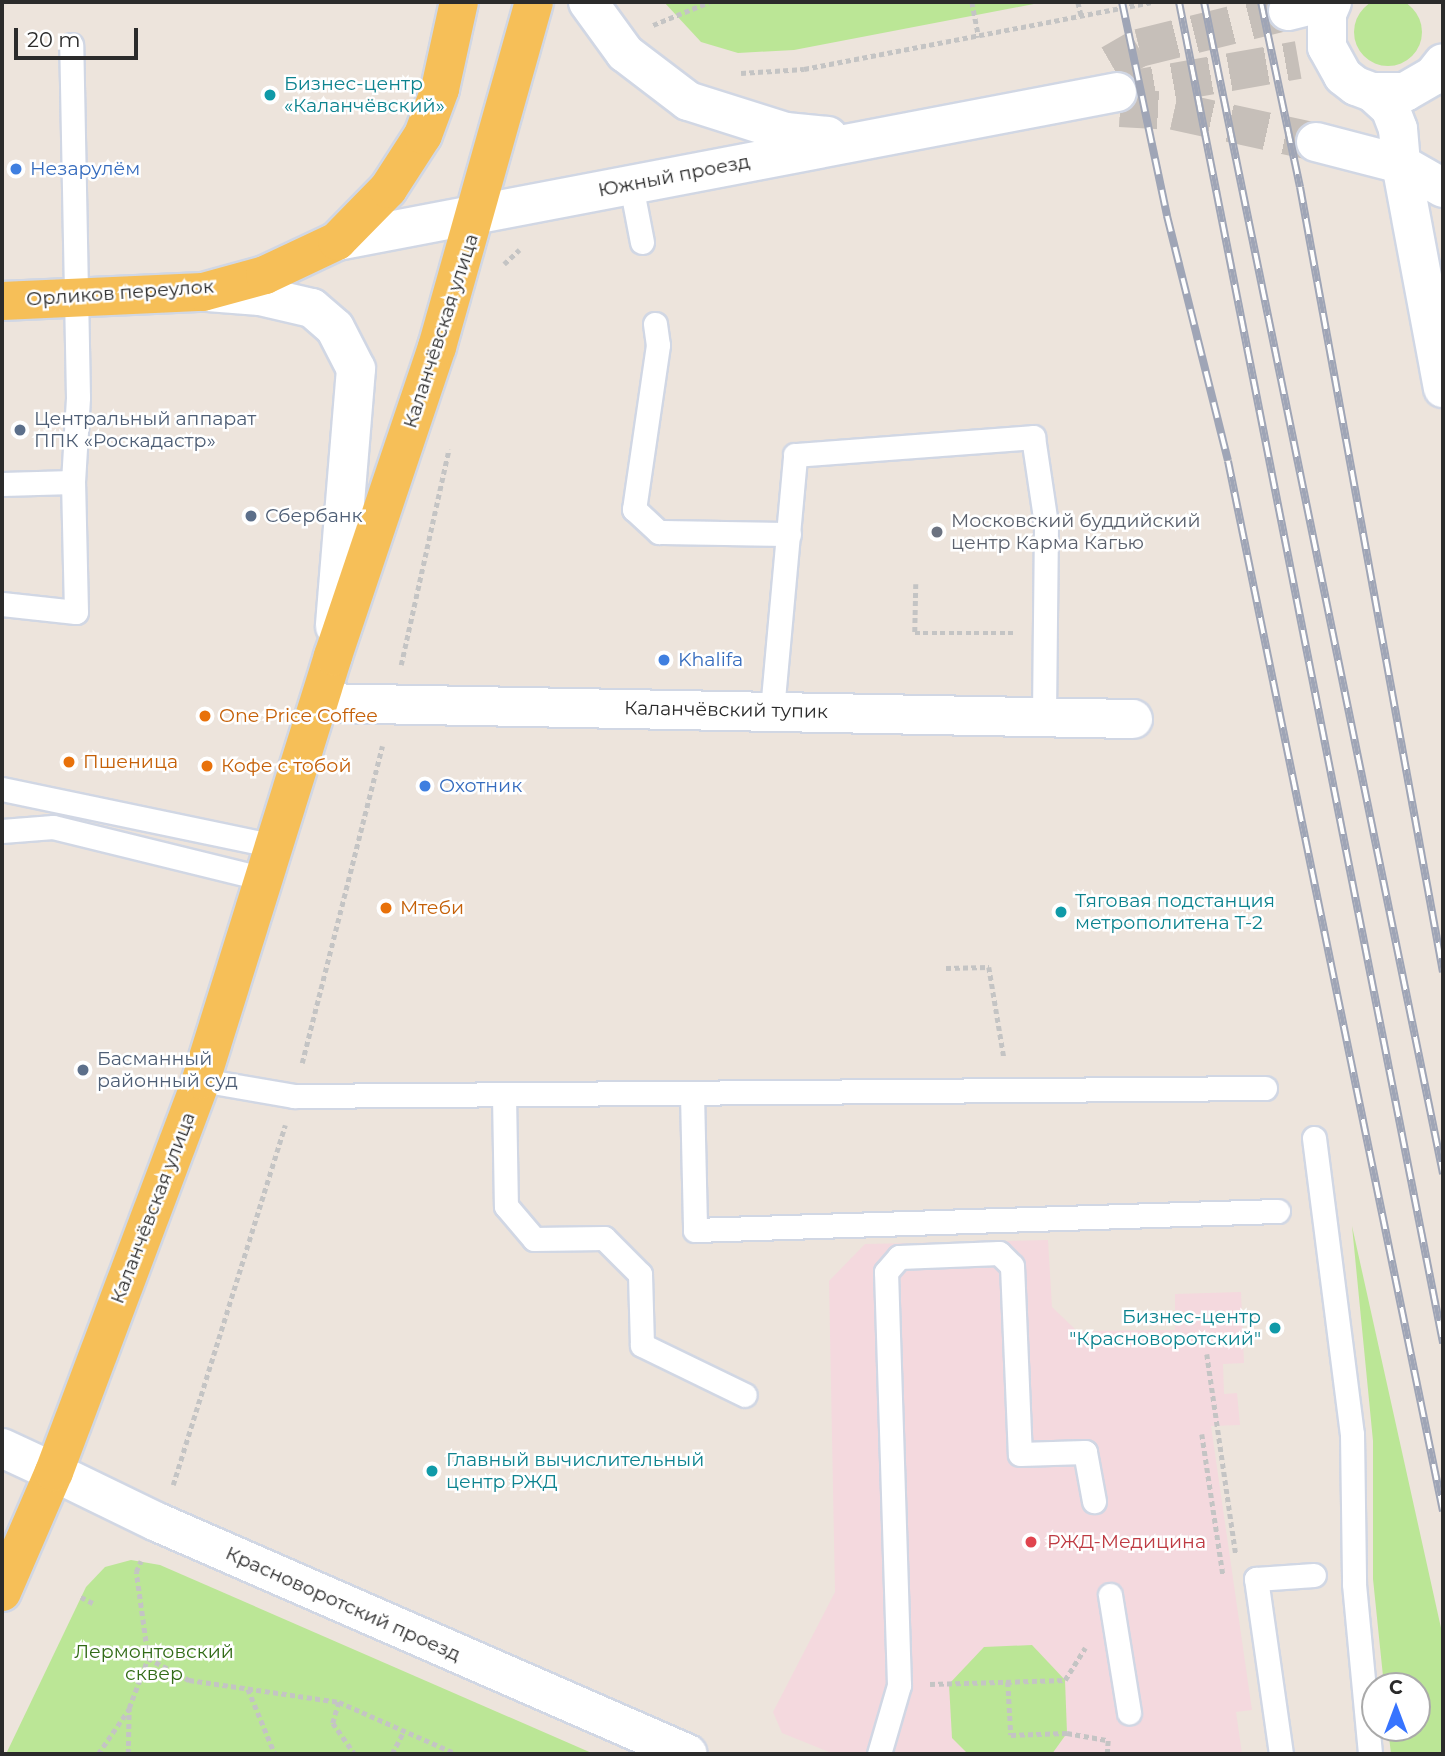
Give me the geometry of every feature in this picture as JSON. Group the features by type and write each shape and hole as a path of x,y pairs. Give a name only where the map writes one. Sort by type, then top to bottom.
{"main road":[{"path":"337,241 388,189 424,135 440,89 459,2"},
{"name":"Каланчёвская улица","path":"2,1592 54,1472 201,1080 333,656 478,213 534,2"},
{"name":"Орликов переулок","path":"2,301 203,292 265,275 337,241"}],"street":[{"name":"Южный проезд","path":"588,2 625,52 688,101 786,132 869,139"},
{"path":"1332,2 1327,14 1327,47 1358,84 1390,108 1398,129 1401,164 1443,388"},
{"path":"1298,60 1358,84 1405,92 1433,76 1443,63"},
{"name":"Южный проезд","path":"478,213 1048,105 1116,88"},
{"path":"1316,142 1401,164 1443,188"},
{"name":"Орликов переулок","path":"337,241 478,213"},
{"name":"Каланчёвская улица","path":"203,292 260,296 312,308 335,328 356,369 333,656"},
{"path":"1435,348 1443,295"},
{"name":"Каланчёвский тупик","path":"320,703 1133,719"},
{"name":"Красноворотский проезд","path":"2,1448 157,1522 688,1754"}],"lane":[{"path":"2,604 76,612 73,482 78,397 71,45"},
{"path":"631,184 642,242"},
{"path":"655,324 658,345 634,509 659,532 789,534"},
{"path":"772,710 795,455 1033,437 1046,524 1044,716"},
{"path":"2,484 73,482"},
{"path":"2,789 270,862"},
{"path":"2,831 54,827 270,862"},
{"path":"201,1080 294,1096 1265,1088"},
{"path":"692,1094 695,1230 1278,1211"},
{"path":"504,1095 506,1206 534,1239 604,1238 640,1274 642,1345 745,1395"},
{"path":"1314,1138 1352,1434 1354,1584 1370,1754"},
{"path":"880,1754 899,1685 886,1272 899,1256 999,1253 1012,1266 1020,1454 1085,1452 1094,1501"},
{"path":"1281,1754 1256,1580 1314,1575"},
{"path":"1111,1601 1129,1712"}],"path":[{"path":"641,33 709,2"},
{"path":"972,2 979,37"},
{"path":"1078,2 1082,18"},
{"path":"729,70 804,69 1082,18 1151,2"},
{"path":"645,19 660,33"},
{"path":"498,268 519,250"},
{"path":"174,1482 294,1096 392,705 450,446"},
{"path":"916,584 915,633 1014,633 1014,640"},
{"path":"946,968 989,967 1004,1063"},
{"path":"1207,1354 1237,1559 1256,1580"},
{"path":"1202,1434 1224,1580"},
{"path":"98,1754 129,1708 148,1658 136,1572 141,1561"},
{"path":"81,1597 94,1604"},
{"path":"899,1685 1065,1680 1111,1601"},
{"path":"148,1658 189,1680 339,1702 457,1754"},
{"path":"1008,1682 1011,1735 1067,1733 1106,1740"},
{"path":"248,1688 275,1754"},
{"path":"339,1702 333,1723 355,1754"},
{"path":"128,1754 129,1708"},
{"path":"392,1754 403,1732"}],"shaded area":[{"name":"РЖД-Медицина","path":"1048,1240 1052,1307 1077,1331 1175,1330 1175,1294 1241,1292 1244,1363 1223,1364 1224,1394 1237,1393 1240,1425 1211,1426 1252,1710 1236,1712 1242,1754 834,1754 782,1733 773,1712 835,1592 829,1281 865,1244"}],"green space":[{"path":"1388,-2 1401,1 1412,8 1419,19 1422,32 1419,45 1412,56 1401,63 1388,66 1375,63 1364,56 1357,45 1354,32 1357,19 1364,8 1375,1"},
{"path":"664,2 1044,2 794,50 738,53 701,42"},
{"path":"1352,1226 1443,1637 1443,1754 1391,1754 1390,1742 1431,1742 1431,1672 1383,1672 1373,1579 1373,1441"},
{"name":"Лермонтовский сквер","path":"131,1560 160,1565 594,1754 6,1754 86,1587 105,1567"},
{"path":"1032,1645 1065,1680 1067,1733 1052,1754 968,1754 952,1738 949,1684 984,1647"}],"tunnel":[{"path":"1111,64 1139,48 1288,11"},
{"path":"1117,92 1298,60"},
{"path":"1120,108 1174,111 1316,142"}],"railway":[{"path":"1122,2 1167,216 1228,461 1443,1511"},
{"path":"1179,2 1443,1343"},
{"path":"1204,2 1443,1174"},
{"path":"1261,2 1300,187 1443,972"}],"place":[{"name":"Бизнес-центр «Каланчёвский»","path":"270,95"},
{"name":"Незарулём","path":"16,169"},
{"name":"Центральный аппарат ППК «Роскадастр»","path":"20,430"},
{"name":"Сбербанк","path":"251,516"},
{"name":"Московский буддийский центр Карма Кагью","path":"937,532"},
{"name":"Khalifa","path":"664,660"},
{"name":"One Price Coffee","path":"205,716"},
{"name":"Пшеница","path":"69,762"},
{"name":"Кофе с тобой","path":"207,766"},
{"name":"Охотник","path":"425,786"},
{"name":"Мтеби","path":"386,908"},
{"name":"Тяговая подстанция метрополитена Т-2","path":"1061,912"},
{"name":"Басманный районный суд","path":"83,1070"},
{"name":"Бизнес-центр \"Красноворотский\"","path":"1275,1328"},
{"name":"Главный вычислительный центр РЖД","path":"432,1471"},
{"name":"РЖД-Медицина","path":"1031,1542"}]}
